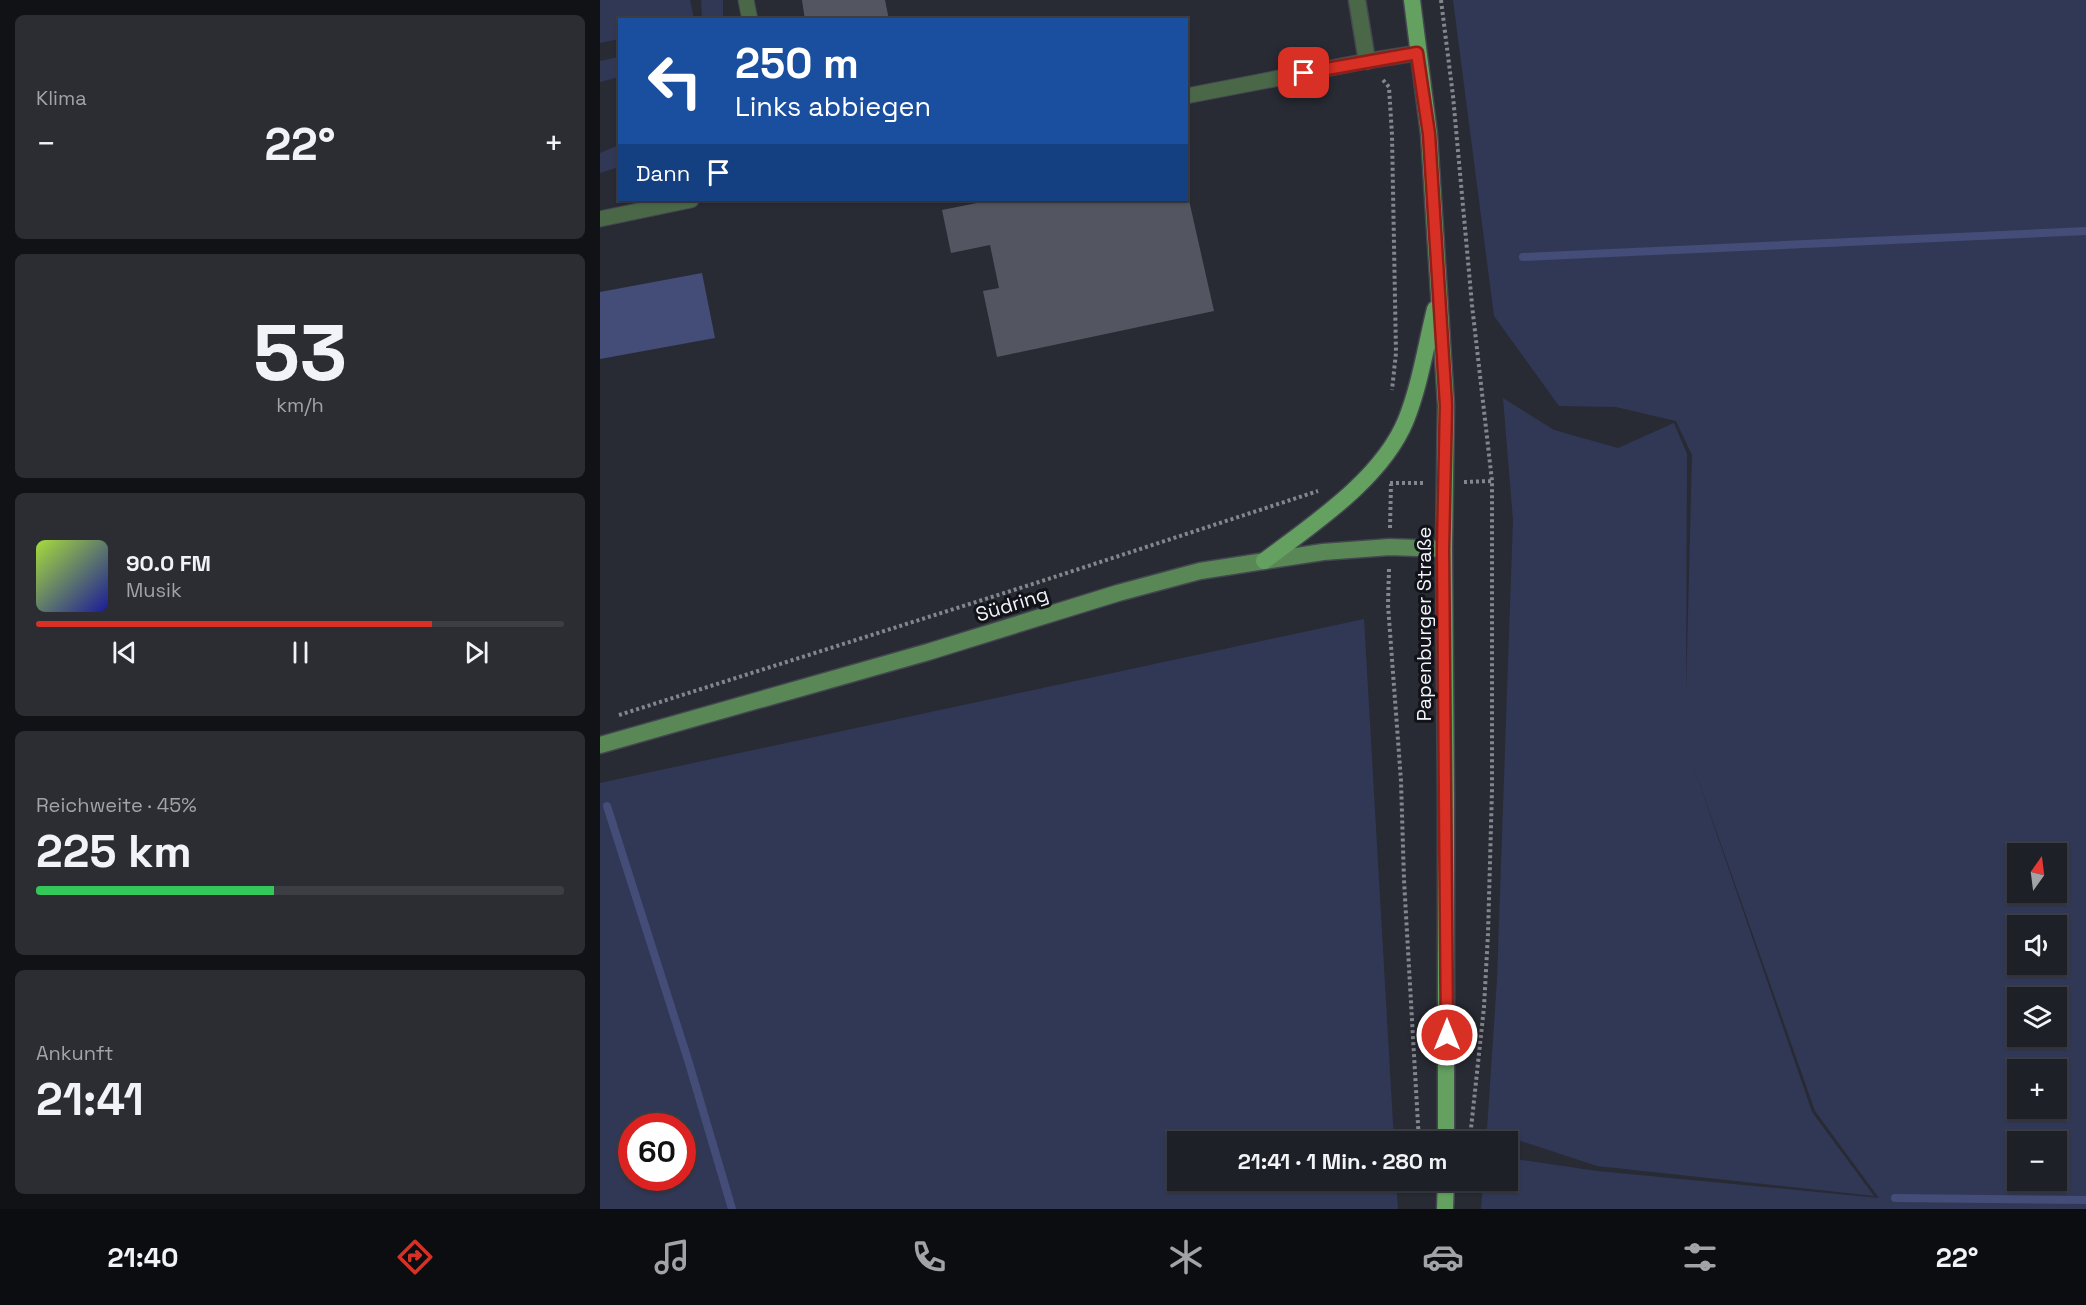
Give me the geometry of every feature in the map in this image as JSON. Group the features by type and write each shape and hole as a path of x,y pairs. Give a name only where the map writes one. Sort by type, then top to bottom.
{"main road":[{"name":"Papenburger Straße","path":"1412,0 1429,134 1446,405 1443,549 1446,1131"},
{"path":"1264,561 1320,519 1362,481 1387,454 1405,421 1439,293"},
{"name":"Südring","path":"600,745 928,652 1118,592 1200,571 1323,552 1390,547 1443,549"},
{"path":"1445,1209 1446,1191"}],"street":[{"path":"1357,0 1367,61"}],"lane":[{"path":"746,0 750,18"},
{"path":"1188,96 1417,53"},
{"path":"600,219 686,201"}],"path":[{"path":"1441,0 1453,96 1472,305 1492,481 1492,790 1488,934 1484,1007 1470,1131"},
{"path":"1367,61 1389,87 1396,353 1391,395"},
{"name":"Papenburger Straße","path":"1391,484 1388,605 1401,781 1404,880 1418,1131"},
{"path":"611,717 1039,582 1323,488"}],"shaded area":[{"path":"600,0 690,0 694,18 618,18 618,39 600,43"},
{"path":"701,0 723,0 723,18 702,18"},
{"path":"1453,0 2086,0 2086,1209 1481,1209 1482,1191 1518,1191 1518,1159 1597,1171 1879,1198 1815,1111 1692,762 1812,1112 1874,1196 1597,1166 1518,1140 1518,1131 1487,1130 1497,980 1513,520 1503,398 1554,430 1618,448 1674,423 1687,454 1686,694 1692,455 1676,421 1616,407 1559,406 1494,316"},
{"path":"618,57 618,77 600,82 600,61"},
{"path":"618,145 618,167 600,173 600,153"},
{"path":"702,273 715,338 600,359 600,292"},
{"path":"1364,619 1393,1131 1167,1131 1167,1191 1397,1191 1398,1209 600,1209 600,783"}],"building":[{"path":"802,0 885,0 889,18 805,18"},
{"path":"1188,196 1214,311 997,357 983,291 999,288 990,245 951,253 942,210 987,201 1188,201"}],"waterway":[{"path":"1523,257 2086,231"},
{"path":"607,806 688,1060 732,1209"},
{"path":"1895,1198 2086,1200"}],"route":[{"path":"1304,73 1417,53 1429,134 1446,405 1443,549 1447,1035"}]}
